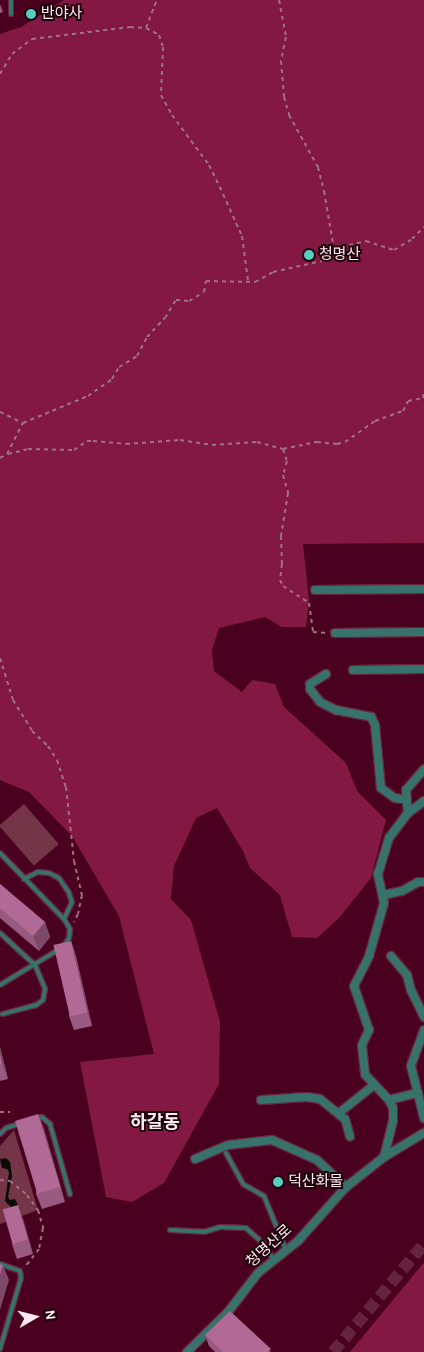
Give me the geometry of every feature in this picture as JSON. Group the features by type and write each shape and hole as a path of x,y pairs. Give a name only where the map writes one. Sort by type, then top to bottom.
{"street":[{"path":"315,590 424,589"},
{"path":"335,633 424,632"},
{"path":"354,670 424,669"},
{"path":"326,674 310,684 310,689 320,702 336,710 371,717 375,725 381,788 395,798 407,800"},
{"path":"408,813 406,790 424,769"},
{"path":"384,1157 393,1120 389,1100 365,1074 362,1045 368,1030 354,986 369,956 384,903 384,895 378,874 391,833 408,813 424,801"},
{"path":"384,895 402,891 414,883 424,882"},
{"path":"391,956 407,975 411,990 424,1017"},
{"path":"424,1030 411,1066 424,1118"},
{"path":"339,1113 374,1085"},
{"path":"389,1100 418,1093"},
{"path":"261,1100 315,1098 329,1104 339,1113 347,1123 350,1136"},
{"name":"청명산로","path":"188,1352 219,1322 258,1273 273,1259 298,1241 346,1187 384,1157 424,1133"},
{"path":"195,1159 228,1145 272,1140 317,1160 346,1187"}],"lane":[{"path":"11,0 11,14"},
{"path":"0,853 64,919 70,929 69,938 64,946 0,985"},
{"path":"24,878 38,872 49,873 59,878 69,893 72,902 64,919"},
{"path":"0,933 35,965 45,989 43,1000 36,1005 2,1014"},
{"path":"33,1120 42,1117 50,1124 70,1194"},
{"path":"0,1134 6,1128 24,1122"},
{"path":"226,1153 243,1184 264,1196 286,1250"},
{"path":"170,1230 204,1232 220,1228 246,1228 266,1246 273,1259"},
{"path":"0,1264 20,1271 21,1278 0,1349"}],"path":[{"path":"146,28 156,0"},
{"path":"279,0 286,37 281,61 284,97 289,115 318,167 334,248"},
{"path":"0,74 12,54 32,39 130,27 146,28 159,35 163,47 161,95 172,115 204,157 223,194 242,236 248,282"},
{"path":"7,454 23,423 88,396 103,386 112,379 119,367 137,356 147,337 164,318 176,300 189,301 204,292 206,282 255,282 273,272 322,261 334,248 366,241 394,250 412,239 424,227"},
{"path":"0,458 7,454 28,449 74,450 87,442 99,441 126,444 180,440 212,445 257,442 282,449 318,442 337,444 345,442 375,421 403,411 408,401 423,398 424,392"},
{"path":"0,412 23,423"},
{"path":"282,449 287,461 283,475 288,493 281,536 282,564 280,580 284,586 309,603 313,632 335,633"},
{"path":"0,658 13,700 32,731 48,746 57,760 66,786 74,861 82,895 78,914 70,929"},
{"path":"0,1112 10,1112"},
{"path":"0,1180 10,1181 27,1195 38,1210 44,1228 39,1249 30,1262 20,1271"}],"shaded area":[{"path":"64,0 424,0 424,543 303,544 309,600 306,627 282,627 265,617 219,628 212,650 214,671 242,692 252,680 275,684 284,707 346,763 357,791 386,820 371,878 340,917 317,938 292,937 280,895 250,868 243,851 217,808 196,818 174,866 171,899 191,920 220,1022 219,1084 164,1183 132,1202 106,1197 80,1062 154,1054 119,916 72,836 29,792 0,780 0,34 21,27"},
{"path":"24,804 59,844 34,866 0,827"},
{"path":"14,1130 38,1210 0,1224 0,1146"},
{"path":"6,1158 10,1162 12,1176 8,1197 10,1200 15,1199 18,1205 14,1210 5,1201 9,1172 7,1169 2,1168 0,1159"},
{"path":"424,1263 424,1352 350,1352 421,1266"}],"building":[{"path":"0,884 45,922 33,936 0,908"},
{"path":"71,941 87,1012 70,1016 53,945"},
{"path":"38,1114 60,1187 37,1194 15,1121"},
{"path":"18,1205 28,1240 13,1244 3,1209"},
{"path":"0,1264 3,1265 0,1276"},
{"path":"230,1311 271,1349 268,1352 223,1352 205,1335"}],"tunnel":[{"path":"333,1352 424,1244"}],"place":[{"name":"반야사","path":"31,14"},
{"name":"청명산","path":"309,255"},
{"name":"덕산화물","path":"278,1182"}],"district":[{"name":"하갈동","path":"155,1123"}]}
